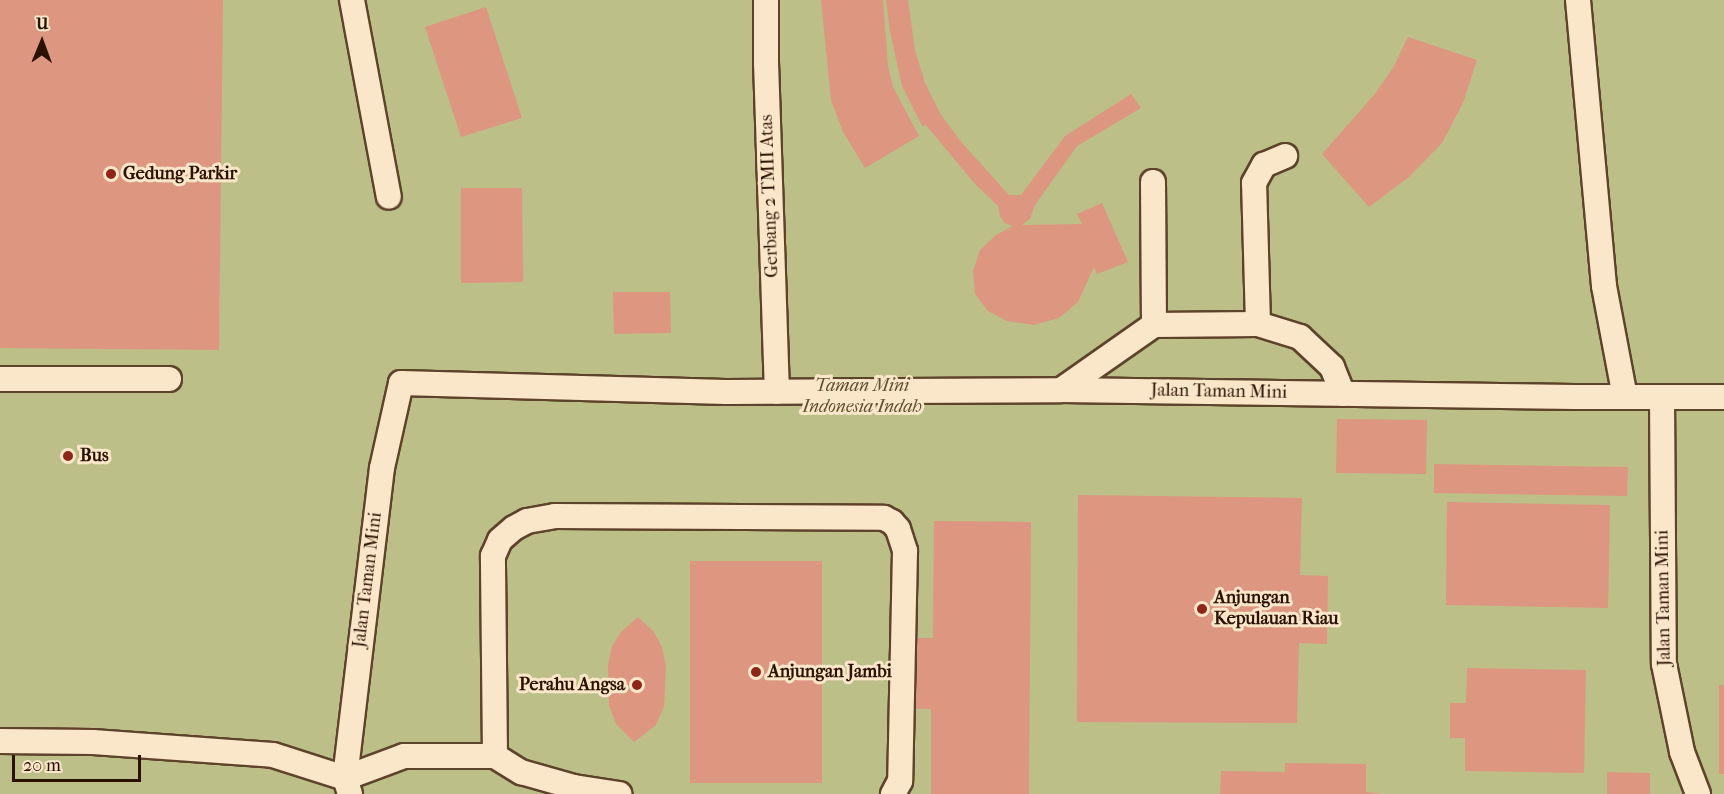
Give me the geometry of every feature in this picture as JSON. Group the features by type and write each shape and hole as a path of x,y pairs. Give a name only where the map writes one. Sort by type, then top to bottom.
{"lane":[{"path":"352,0 390,197"},
{"name":"Gerbang 2 TMII Atas","path":"766,0 777,392"},
{"path":"1578,0 1604,286 1625,397"},
{"path":"1258,324 1254,183 1264,165 1285,156"},
{"path":"1153,182 1154,326"},
{"path":"1061,390 1154,326 1258,324 1300,337 1332,367 1343,394"},
{"path":"0,379 168,379"},
{"name":"Jalan Taman Mini","path":"347,786 382,468 401,383 777,392 822,389 1061,390 1724,397"},
{"name":"Jalan Taman Mini","path":"1662,397 1664,664 1682,752 1698,794"},
{"path":"495,756 493,556 500,540 514,528 527,521 555,516 884,518 898,529 903,538 905,551 900,781 893,794"},
{"path":"0,741 93,742 273,755 347,786 404,756 495,756 521,772 574,787 619,794"}],"green space":[{"name":"Taman Mini Indonesia Indah","path":"0,0 1724,0 1724,794 0,794"}],"building":[{"name":"Gedung Parkir","path":"0,0 223,0 219,350 0,348"},
{"path":"821,0 883,0 888,66 893,87 919,136 865,168 843,132 831,100"},
{"path":"886,0 908,0 915,50 925,83 941,115 963,144 1009,195 1021,195 1065,136 1131,94 1141,108 1077,146 1035,205 1030,219 1022,225 1082,224 1077,214 1102,203 1128,262 1097,274 1094,267 1078,302 1059,318 1034,325 1007,321 988,311 975,294 973,271 980,250 996,235 1013,226 1005,223 1000,216 998,206 974,183 926,125 922,126 902,86 890,32"},
{"path":"486,7 522,118 461,137 425,27"},
{"path":"1408,37 1477,60 1463,103 1442,143 1409,177 1369,207 1322,154 1374,95 1393,68"},
{"path":"461,188 522,188 523,282 461,283"},
{"path":"613,292 670,292 671,333 614,334"},
{"path":"1337,419 1427,420 1426,474 1336,473"},
{"path":"1434,464 1628,467 1627,496 1434,493"},
{"name":"Anjungan Kepulauan Riau","path":"1078,495 1302,498 1300,575 1328,576 1327,644 1299,643 1297,723 1077,722"},
{"path":"1447,502 1610,505 1608,608 1446,605"},
{"path":"934,521 1031,522 1029,794 931,794 931,709 914,709 914,638 933,638"},
{"name":"Anjungan Jambi","path":"690,561 822,561 822,783 690,783"},
{"name":"Perahu Angsa","path":"638,617 654,632 662,647 666,666 664,706 656,725 634,742 616,724 609,705 608,665 612,646 621,632"},
{"path":"1467,668 1586,670 1584,773 1465,771 1465,738 1450,738 1450,703 1466,703"},
{"path":"1719,685 1724,685 1724,774 1719,774"},
{"path":"1285,763 1366,764 1366,792 1383,794 1220,794 1221,771 1285,772"},
{"path":"1607,772 1650,773 1650,794 1607,794"}],"place":[{"name":"Gedung Parkir","path":"111,174"},
{"name":"Bus","path":"68,456"},
{"name":"Anjungan Kepulauan Riau","path":"1202,609"},
{"name":"Anjungan Jambi","path":"756,672"},
{"name":"Perahu Angsa","path":"637,685"}]}
